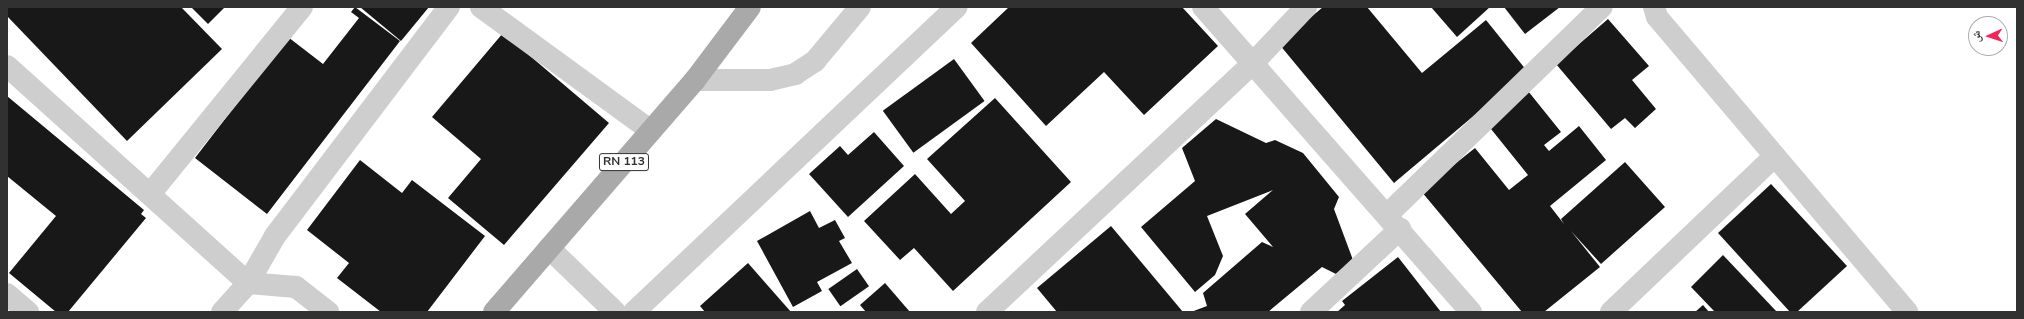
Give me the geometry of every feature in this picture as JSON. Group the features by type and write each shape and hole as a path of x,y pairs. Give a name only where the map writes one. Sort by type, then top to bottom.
{"main road":[{"name":"RN 113","path":"494,312 695,80 750,7"}],"street":[{"path":"150,194 302,7"},
{"path":"222,312 248,283 275,236 450,7"},
{"path":"481,7 651,131"},
{"path":"695,80 770,80 794,74 815,61 860,7"},
{"path":"634,312 957,7"},
{"path":"1204,7 1254,62 1471,312"},
{"path":"995,309 1254,62 1306,7"},
{"path":"1311,312 1393,222 1602,7"},
{"path":"1654,7 1657,17 1907,312"},
{"path":"7,66 248,283 296,288 328,312"},
{"path":"1611,312 1775,156"},
{"path":"549,248 615,312"},
{"path":"7,294 28,312"}],"building":[{"path":"7,7 181,7 222,49 127,141 7,16"},
{"path":"191,7 225,7 208,24"},
{"path":"355,7 400,41 267,214 195,158 288,37 323,64 359,18 351,12"},
{"path":"360,7 429,7 401,41"},
{"path":"1009,7 1182,7 1218,46 1144,115 1104,72 1046,126 971,43"},
{"path":"1323,7 1367,7 1422,73 1486,20 1527,71 1394,183 1279,44"},
{"path":"1431,7 1490,7 1457,37"},
{"path":"1504,7 1560,7 1525,34"},
{"path":"1608,19 1649,66 1632,80 1656,109 1635,128 1625,118 1611,129 1556,64"},
{"path":"503,33 609,123 504,245 448,198 481,159 432,117"},
{"path":"954,59 985,101 913,153 883,111"},
{"path":"1528,91 1561,132 1544,145 1549,151 1579,126 1606,160 1550,206 1564,224 1561,219 1625,162 1665,207 1601,264 1571,231 1600,267 1544,312 1522,312 1421,191 1475,148 1509,190 1528,175 1487,124"},
{"path":"7,96 144,210 141,214 146,218 68,312 56,312 9,273 56,216 7,176"},
{"path":"995,98 1071,182 953,291 914,248 900,260 864,221 915,174 951,214 965,201 927,159"},
{"path":"1216,119 1266,143 1275,140 1303,153 1339,197 1334,209 1353,260 1336,274 1322,267 1268,312 1191,312 1207,306 1203,293 1262,242 1273,247 1245,214 1273,190 1207,216 1223,256 1215,275 1195,292 1141,227 1195,181 1182,148"},
{"path":"874,132 904,166 848,217 809,174 840,146 848,155"},
{"path":"360,160 402,193 412,180 485,236 427,312 381,312 337,278 349,263 307,230"},
{"path":"1771,184 1847,266 1797,312 1790,312 1718,233"},
{"path":"810,211 819,228 835,220 845,238 839,241 852,263 817,282 822,291 793,307 757,241"},
{"path":"1111,226 1183,312 1057,312 1037,288"},
{"path":"1723,255 1777,312 1715,312 1691,287"},
{"path":"1398,257 1441,312 1337,312 1345,305 1342,301"},
{"path":"748,263 791,312 705,312 700,306"},
{"path":"857,269 869,286 840,306 828,289"},
{"path":"885,283 910,312 866,312 860,305"},
{"path":"1703,305 1709,312 1695,312"}]}
